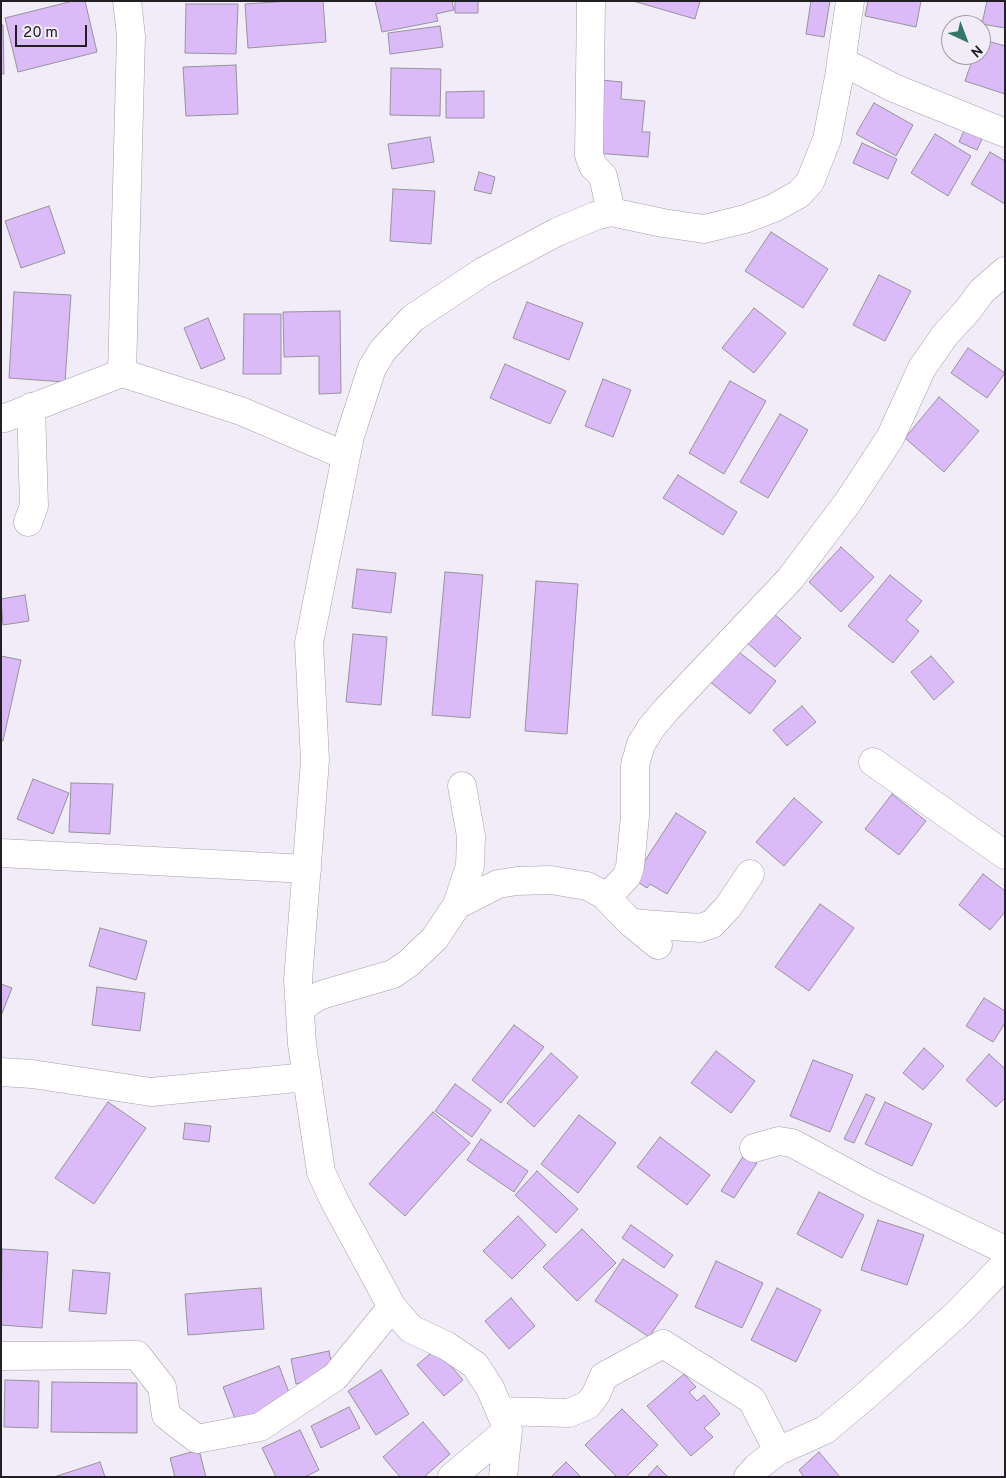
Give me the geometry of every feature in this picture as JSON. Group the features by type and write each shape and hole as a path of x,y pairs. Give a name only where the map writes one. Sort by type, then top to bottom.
{"street":[{"path":"122,373 131,36 128,1"},
{"path":"591,1 589,155 593,166 603,176 611,212"},
{"path":"503,1477 504,1420 490,1388 476,1365 447,1346 384,1317 321,1172 302,1044 298,980 315,760 309,643 350,436 372,368 383,350 413,318 484,271 508,258 557,232 595,216 611,212 662,223 704,229 745,220 774,208 799,194 810,182 827,138 850,1"},
{"path":"841,62 894,88 1005,133"},
{"path":"604,896 611,893 626,876 630,867 635,816 635,765 641,744 651,728 790,579 848,502 890,438 922,368 945,335 968,310 981,292 1005,271"},
{"path":"1,418 122,373 241,411 346,456"},
{"path":"28,522 34,506 31,407"},
{"path":"873,762 1005,855"},
{"path":"300,1010 321,995 393,974 409,963 435,938 457,905 470,866 471,836 462,786"},
{"path":"1,853 307,869"},
{"path":"470,866 498,884"},
{"path":"630,922 700,928 712,924 728,907 750,874"},
{"path":"457,905 498,884 517,881 551,880 587,886 604,896 630,922 658,945"},
{"path":"1,1072 32,1074 151,1092 307,1077"},
{"path":"754,1148 779,1141 792,1143 870,1185 1005,1250"},
{"path":"748,1477 778,1450 825,1430 958,1313 1005,1264"},
{"path":"1,1356 137,1355 162,1387 166,1415 197,1439 260,1427 335,1377 384,1317"},
{"path":"452,1477 504,1420 569,1412 588,1405 596,1394 604,1376 663,1344 752,1400 778,1450"}],"building":[{"path":"73,1 85,1 97,52 18,72 5,18"},
{"path":"323,1 326,42 248,48 245,4"},
{"path":"375,1 452,1 454,10 436,14 438,21 382,32"},
{"path":"455,1 478,1 478,13 455,13"},
{"path":"633,1 700,1 695,19"},
{"path":"811,1 830,1 824,37 806,34"},
{"path":"868,1 921,1 916,27 865,16"},
{"path":"987,1 1005,1 1005,28 991,26 991,15 984,15"},
{"path":"186,4 238,4 236,54 185,53"},
{"path":"1,25 3,25 4,74 1,74"},
{"path":"440,26 443,47 390,54 388,33"},
{"path":"991,42 1005,46 1005,94 965,81 971,65 991,65"},
{"path":"236,65 238,114 186,116 183,67"},
{"path":"391,68 441,69 440,116 390,115"},
{"path":"601,80 622,82 621,99 645,101 642,132 650,132 648,157 595,153"},
{"path":"484,91 484,118 446,118 446,92"},
{"path":"874,103 913,125 896,156 856,134"},
{"path":"966,126 984,134 977,150 959,142"},
{"path":"935,134 971,156 948,196 911,173"},
{"path":"430,137 434,162 392,169 388,144"},
{"path":"862,143 897,159 888,179 853,163"},
{"path":"990,152 1005,161 1005,204 971,184"},
{"path":"479,172 495,177 491,194 474,190"},
{"path":"393,189 435,191 431,244 390,241"},
{"path":"49,206 65,253 21,268 5,221"},
{"path":"771,232 828,269 803,308 745,271"},
{"path":"879,275 911,291 885,341 853,325"},
{"path":"14,292 71,295 65,382 9,378"},
{"path":"527,302 583,323 569,360 513,338"},
{"path":"754,308 786,333 754,373 722,348"},
{"path":"340,311 341,393 319,394 319,356 284,357 283,312"},
{"path":"244,314 281,314 281,374 243,374"},
{"path":"208,318 225,359 201,369 184,328"},
{"path":"968,348 1005,373 987,398 951,373"},
{"path":"505,364 566,391 550,424 490,398"},
{"path":"603,379 631,390 613,437 585,426"},
{"path":"730,381 766,401 724,474 689,453"},
{"path":"939,397 979,431 944,472 905,438"},
{"path":"780,414 808,430 768,498 740,482"},
{"path":"678,475 737,512 723,535 663,498"},
{"path":"841,547 874,577 841,612 809,582"},
{"path":"357,569 396,573 391,613 352,608"},
{"path":"445,572 483,575 470,718 432,715"},
{"path":"890,575 922,601 906,620 919,631 893,663 848,626"},
{"path":"536,581 578,584 567,734 525,731"},
{"path":"25,595 29,621 3,625 1,599"},
{"path":"772,612 801,638 775,667 746,642"},
{"path":"353,634 387,637 381,705 346,702"},
{"path":"735,649 776,681 750,714 709,681"},
{"path":"1,656 21,660 3,741 1,740"},
{"path":"931,656 954,682 934,700 911,672"},
{"path":"802,706 816,722 787,746 773,730"},
{"path":"33,779 69,793 53,834 17,819"},
{"path":"71,783 113,784 110,834 69,832"},
{"path":"892,794 926,821 899,855 865,829"},
{"path":"794,798 822,822 784,866 756,842"},
{"path":"676,813 706,832 667,894 650,884 647,888 633,879"},
{"path":"983,874 1005,891 1005,912 990,930 959,905"},
{"path":"820,904 854,928 809,991 775,967"},
{"path":"100,928 147,941 136,980 89,966"},
{"path":"1,984 12,988 1,1016"},
{"path":"97,987 145,993 140,1031 92,1025"},
{"path":"984,998 1005,1011 1005,1023 993,1042 966,1026"},
{"path":"514,1025 544,1047 501,1103 472,1080"},
{"path":"924,1048 944,1066 923,1090 903,1073"},
{"path":"716,1051 755,1081 731,1113 691,1083"},
{"path":"551,1053 578,1077 534,1127 507,1103"},
{"path":"989,1054 1005,1069 1005,1098 996,1107 966,1080"},
{"path":"813,1060 853,1075 830,1132 790,1116"},
{"path":"455,1084 491,1110 472,1137 435,1111"},
{"path":"866,1094 875,1098 854,1143 844,1139"},
{"path":"108,1102 146,1128 94,1204 55,1178"},
{"path":"885,1102 932,1124 912,1166 865,1144"},
{"path":"433,1112 470,1143 405,1216 369,1184"},
{"path":"579,1115 616,1143 578,1193 541,1164"},
{"path":"185,1123 211,1126 209,1142 183,1139"},
{"path":"660,1137 710,1175 687,1205 637,1167"},
{"path":"481,1139 528,1171 514,1192 467,1160"},
{"path":"744,1155 757,1163 734,1198 721,1191"},
{"path":"537,1171 578,1209 556,1233 515,1195"},
{"path":"819,1192 864,1215 842,1258 797,1234"},
{"path":"518,1216 546,1245 512,1279 483,1251"},
{"path":"878,1220 924,1235 907,1285 861,1270"},
{"path":"631,1225 673,1255 664,1268 622,1238"},
{"path":"582,1229 616,1263 577,1301 543,1267"},
{"path":"2,1249 48,1252 42,1328 1,1325"},
{"path":"623,1259 678,1295 649,1337 595,1301"},
{"path":"716,1261 763,1283 742,1328 695,1307"},
{"path":"73,1270 110,1273 106,1314 69,1311"},
{"path":"261,1288 264,1329 188,1335 185,1294"},
{"path":"777,1288 821,1310 796,1362 751,1340"},
{"path":"511,1298 535,1326 509,1349 485,1321"},
{"path":"436,1349 463,1380 444,1396 417,1365"},
{"path":"329,1351 334,1376 296,1384 291,1359"},
{"path":"279,1366 293,1403 237,1424 223,1387"},
{"path":"381,1370 409,1414 376,1435 348,1391"},
{"path":"684,1374 696,1387 689,1392 697,1401 704,1395 720,1414 704,1428 713,1437 691,1456 647,1406"},
{"path":"5,1380 39,1381 38,1428 4,1427"},
{"path":"52,1382 137,1383 137,1433 51,1432"},
{"path":"349,1407 360,1428 321,1448 311,1426"},
{"path":"622,1409 658,1445 626,1477 617,1477 585,1445"},
{"path":"423,1422 450,1454 424,1477 400,1477 383,1457"},
{"path":"300,1430 319,1470 305,1477 276,1477 262,1448"},
{"path":"199,1450 206,1477 175,1477 170,1458"},
{"path":"819,1452 840,1477 804,1477 799,1470"},
{"path":"100,1462 105,1477 54,1477"},
{"path":"566,1462 581,1477 551,1477"},
{"path":"657,1466 668,1477 647,1477"}]}
